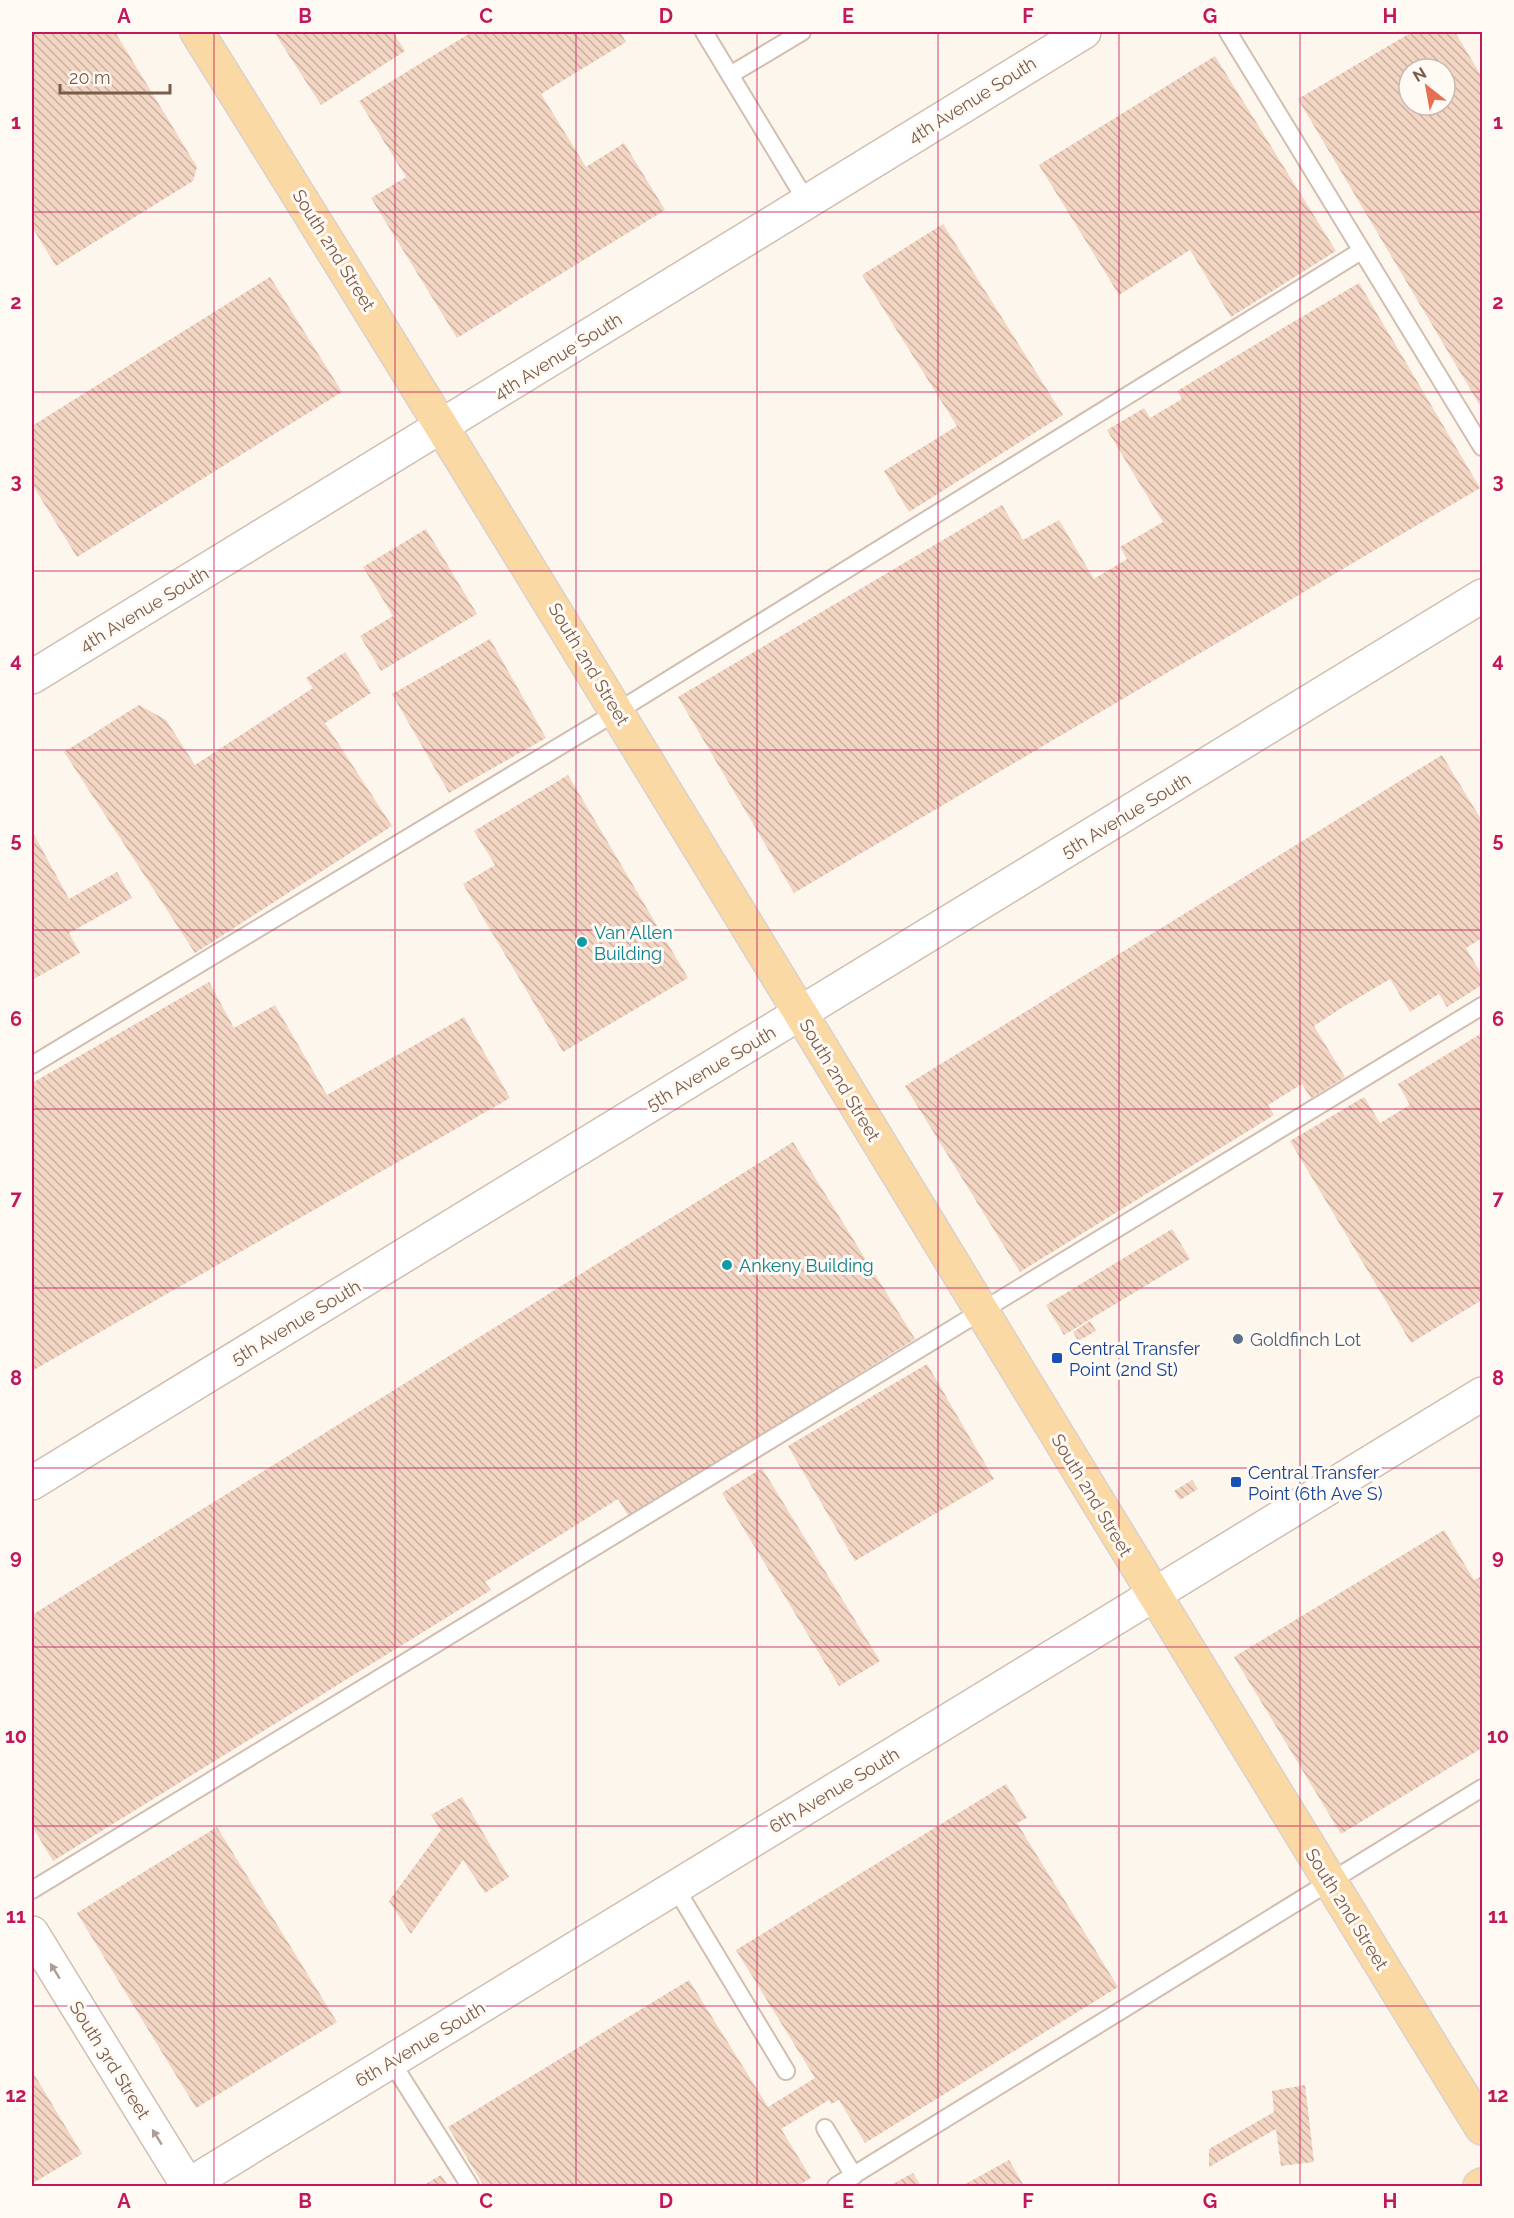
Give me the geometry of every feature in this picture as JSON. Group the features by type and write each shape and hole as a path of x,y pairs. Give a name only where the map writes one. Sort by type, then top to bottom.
{"main road":[{"name":"South 2nd Street","path":"197,32 444,427 980,1312 1482,2128"}],"street":[{"name":"4th Avenue South","path":"32,677 444,427 1084,32"},
{"name":"5th Avenue South","path":"32,1483 1482,596"},
{"name":"6th Avenue South","path":"188,2186 1482,1394"},
{"name":"South 3rd Street","path":"32,1933 188,2186"}],"lane":[{"path":"704,32 807,202"},
{"path":"730,75 802,32"},
{"path":"1228,32 1482,447"},
{"path":"32,1065 618,711 1360,250"},
{"path":"32,1890 1482,1006"},
{"path":"836,2187 1482,1788"},
{"path":"675,1887 786,2071"},
{"path":"391,2061 470,2187"},
{"path":"825,2128 854,2176"}],"building":[{"path":"32,32 115,32 197,167 193,181 56,266 32,227"},
{"path":"274,32 393,32 405,51 321,105"},
{"path":"472,32 620,32 626,42 541,94 586,167 624,143 665,210 457,338 371,198 406,177 359,101"},
{"path":"1412,32 1455,32 1482,77 1482,409 1298,99"},
{"path":"1215,56 1336,251 1231,317 1190,250 1119,295 1039,165"},
{"path":"943,224 1063,415 909,512 884,471 957,426 862,275"},
{"path":"270,277 342,392 77,557 32,484 32,426"},
{"path":"1359,283 1480,488 794,893 678,697 1002,505 1023,540 1059,520 1094,579 1127,559 1120,547 1163,522 1107,430 1144,408 1150,418 1182,399 1177,391"},
{"path":"426,529 477,614 381,671 360,636 393,616 363,567"},
{"path":"490,639 546,738 449,793 392,694"},
{"path":"345,652 371,693 325,723 392,826 195,953 64,752 139,705 166,720 195,765 313,688 306,678"},
{"path":"1442,755 1482,821 1482,938 1466,948 1482,975 1482,985 1447,1007 1439,994 1410,1012 1390,979 1346,1005 1314,1026 1345,1077 1311,1098 1302,1084 1268,1105 1274,1115 1020,1272 905,1086"},
{"name":"Van Allen Building","path":"568,775 688,978 563,1052 463,884 495,865 474,831"},
{"path":"32,831 69,899 117,872 132,898 69,933 80,953 32,980"},
{"path":"209,982 234,1028 275,1005 327,1095 464,1017 510,1098 32,1371 32,1083"},
{"path":"1482,1033 1482,1300 1411,1343 1290,1141 1364,1097 1380,1123 1410,1105 1398,1084"},
{"path":"793,1142 915,1339 629,1517 618,1499 485,1582 491,1590 53,1861 32,1826 32,1615"},
{"path":"1172,1229 1190,1259 1064,1335 1046,1305"},
{"path":"1090,1321 1096,1331 1078,1341 1073,1332"},
{"path":"927,1364 994,1479 855,1561 788,1446"},
{"path":"762,1468 880,1661 839,1686 722,1493"},
{"path":"1192,1480 1198,1489 1180,1500 1174,1491"},
{"path":"1444,1530 1474,1580 1482,1576 1482,1748 1341,1834 1234,1657"},
{"path":"1006,1784 1027,1818 1017,1823 1118,1987 865,2143 839,2100 831,2104 829,2100 781,2129 811,2178 797,2186 484,2186 448,2127 689,1980 768,2107 815,2078 736,1950"},
{"path":"462,1797 509,1877 485,1893 463,1860 411,1934 389,1901 441,1830 431,1815"},
{"path":"217,1827 337,2022 196,2108 77,1913"},
{"path":"32,2071 82,2154 33,2183 32,2180"},
{"path":"1305,2085 1314,2162 1281,2166 1276,2129 1209,2167 1209,2149 1274,2112 1272,2091"},
{"path":"1009,2160 1024,2186 962,2186"},
{"path":"913,2173 921,2186 889,2186"},
{"path":"441,2175 448,2186 422,2186"}],"place":[{"name":"Van Allen Building","path":"582,942"},
{"name":"Ankeny Building","path":"727,1265"},
{"name":"Goldfinch Lot","path":"1238,1339"},
{"name":"Central Transfer Point (2nd St)","path":"1057,1358"},
{"name":"Central Transfer Point (6th Ave S)","path":"1236,1482"}]}
